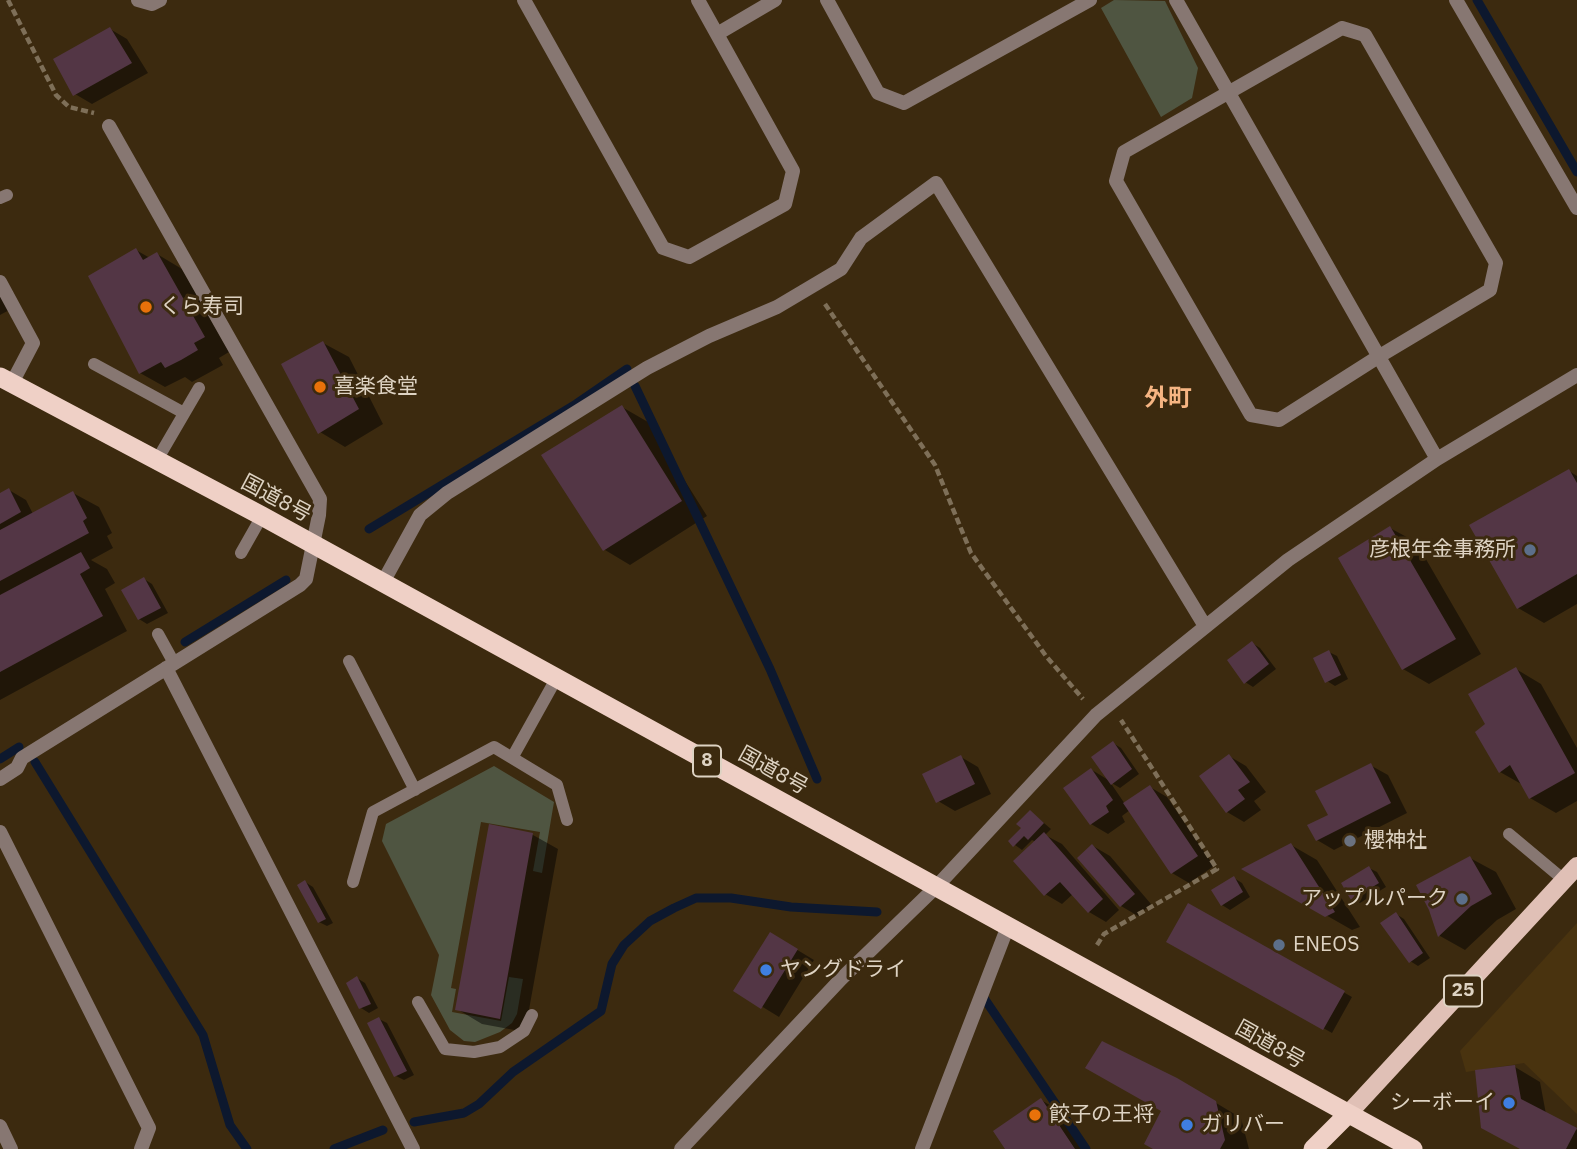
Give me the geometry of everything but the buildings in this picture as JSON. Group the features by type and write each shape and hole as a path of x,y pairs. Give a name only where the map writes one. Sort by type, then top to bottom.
{"highway":[{"name":"国道8号","path":"6,380 262,516 1413,1149"},
{"path":"1313,1149 1348,1114"}],"main road":[{"name":"25","path":"1348,1114 1577,866"}],"street":[{"path":"138,0 152,4 160,0"},
{"path":"524,0 663,248 689,257 785,204 793,171 698,0"},
{"path":"718,34 775,0"},
{"path":"827,0 878,93 904,103 1090,0"},
{"path":"1176,0 1437,459"},
{"path":"1456,0 1577,208"},
{"path":"1342,29 1365,35 1496,262 1490,290 1378,357 1279,420 1251,415 1116,181 1124,152 1342,29"},
{"path":"0,779 17,768 22,758 300,585 306,579 313,544 320,499 109,126"},
{"path":"382,583 421,514 447,493 647,368 709,336 777,307 841,269 861,238 936,183 1205,626"},
{"path":"0,282 33,343 6,380"},
{"path":"681,1149 841,979 937,886 1103,710 1288,560 1437,459 1577,375"},
{"path":"170,666 413,1149"},
{"path":"0,832 149,1128 142,1149"},
{"path":"922,1149 1008,926"},
{"path":"0,1126 11,1149"}],"lane":[{"path":"94,364 184,414"},
{"path":"157,460 199,388"},
{"path":"241,553 262,516"},
{"path":"158,634 170,666"},
{"path":"349,661 415,790"},
{"path":"512,758 556,679"},
{"path":"353,882 373,812 494,747 557,785 567,820"},
{"path":"1509,834 1564,880"},
{"path":"418,1002 445,1049 474,1052 500,1047 524,1031 532,1015"}],"path":[{"path":"8,0 56,95 69,107 102,114 109,126"},
{"path":"813,286 934,465 971,553 1046,656 1086,703 1119,718 1217,869 1104,934 1097,945"}],"shaded area":[{"path":"1577,923 1577,1114 1524,1063 1466,1072 1460,1051"}],"green space":[{"path":"1114,0 1165,1 1198,68 1192,98 1161,117 1101,8"},
{"path":"494,766 554,802 542,873 533,871 540,832 481,822 451,988 456,989 452,1012 501,1021 509,977 523,979 517,1014 512,1023 500,1032 475,1042 464,1041 450,1030 431,995 439,955 382,841 386,824"}],"waterway":[{"path":"1477,0 1577,172"},
{"path":"369,529 576,404 627,369"},
{"path":"635,386 770,669 817,779"},
{"path":"185,642 286,580"},
{"path":"0,759 19,747"},
{"path":"35,762 203,1035 230,1125 247,1149"},
{"path":"414,1122 464,1113 479,1104 513,1072 601,1011 612,964 624,945 650,921 696,898 731,898 791,907 877,912"},
{"path":"984,998 1086,1149"},
{"path":"334,1149 383,1130"}],"place":[{"name":"くら寿司","path":"146,307"},
{"name":"喜楽食堂","path":"320,387"},
{"name":"彦根年金事務所","path":"1530,550"},
{"name":"櫻神社","path":"1350,841"},
{"name":"アップルパーク","path":"1462,899"},
{"name":"ENEOS","path":"1279,945"},
{"name":"ヤングドライ","path":"766,970"},
{"name":"シーボーイ","path":"1509,1103"},
{"name":"餃子の王将","path":"1035,1115"},
{"name":"ガリバー","path":"1187,1125"}],"district":[{"name":"外町","path":"1168,399"}]}
